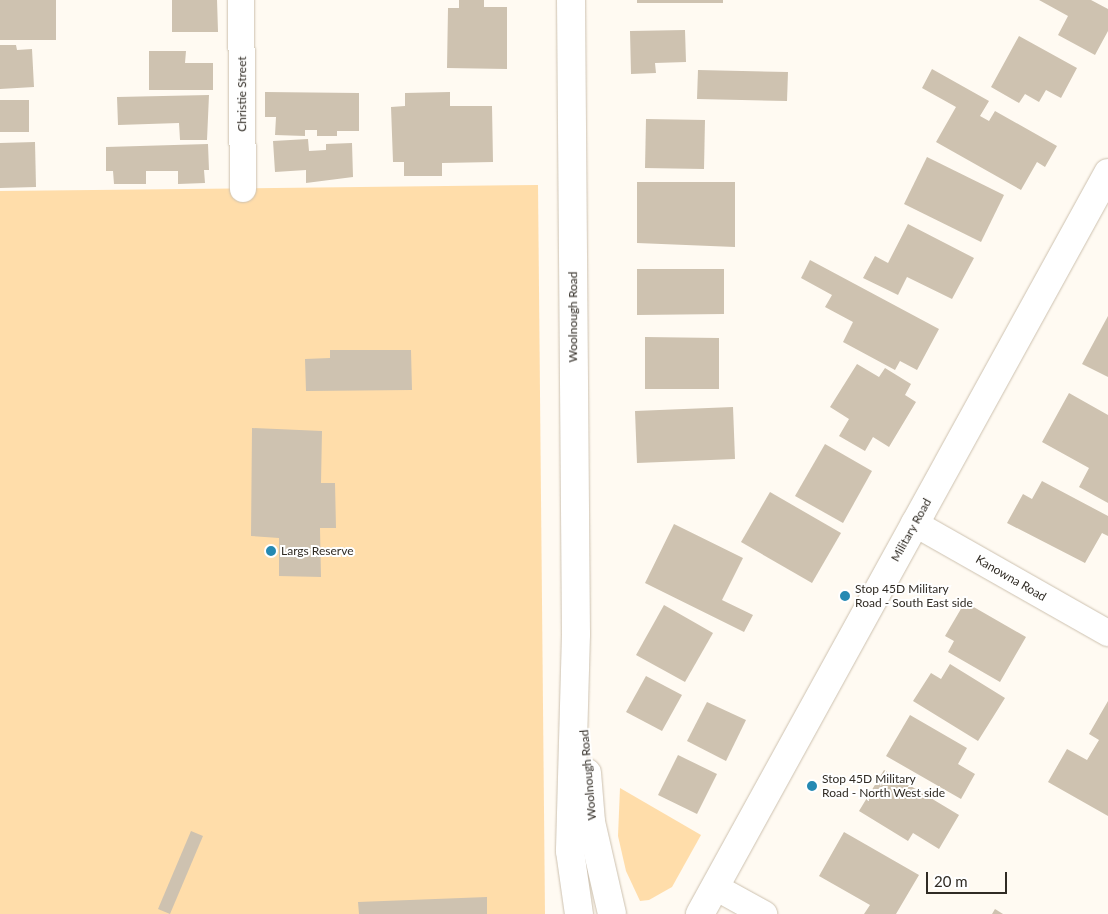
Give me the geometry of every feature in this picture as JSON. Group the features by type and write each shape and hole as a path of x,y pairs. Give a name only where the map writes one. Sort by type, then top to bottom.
{"street":[{"name":"Christie Street","path":"241,0 243,189"},
{"name":"Woolnough Road","path":"572,0 576,634 570,851 579,914"},
{"name":"Military Road","path":"700,914 717,888 914,523 1108,173"},
{"name":"Kanowna Road","path":"914,523 1108,633"},
{"name":"Woolnough Road","path":"576,634 591,822 612,914"},
{"path":"717,888 764,914"}],"shaded area":[{"name":"Largs Reserve","path":"538,185 545,914 0,914 0,191"},
{"path":"620,788 701,835 672,887 649,900 640,901 626,871 618,836"}],"building":[{"path":"0,0 56,0 56,40 0,40"},
{"path":"172,0 217,0 218,32 172,32"},
{"path":"459,0 484,0 484,7 507,7 507,69 447,68 448,8 459,8"},
{"path":"637,0 723,0 723,3 637,3"},
{"path":"1039,0 1091,0 1108,9 1108,31 1095,55 1058,35 1068,16"},
{"path":"685,30 686,62 655,63 656,73 631,74 630,31"},
{"path":"1019,36 1077,68 1061,98 1046,90 1039,102 1025,94 1019,103 991,87"},
{"path":"0,45 16,45 17,50 32,49 34,87 0,89"},
{"path":"149,51 186,51 185,63 213,63 213,90 149,90"},
{"path":"932,69 989,101 980,116 989,121 995,111 1057,146 1045,167 1037,162 1021,190 936,142 956,107 922,88"},
{"path":"698,70 788,72 787,101 697,99"},
{"path":"265,92 359,93 359,131 337,131 337,136 317,136 317,130 305,130 305,136 275,135 276,117 265,117"},
{"path":"450,92 450,106 492,106 493,162 442,163 442,176 404,176 404,162 393,162 391,107 405,106 405,93"},
{"path":"209,95 207,140 180,140 179,123 118,125 117,97"},
{"path":"0,100 29,100 29,132 0,132"},
{"path":"646,119 705,120 704,169 645,168"},
{"path":"308,139 309,151 326,150 326,144 352,143 353,177 306,183 306,170 275,172 273,141"},
{"path":"35,142 36,187 0,188 0,143"},
{"path":"208,144 209,170 204,170 205,183 178,184 178,171 146,171 146,184 114,184 113,171 106,171 106,147"},
{"path":"927,157 1004,195 981,242 904,204"},
{"path":"637,182 735,182 735,247 637,243"},
{"path":"908,224 974,258 952,299 907,277 898,295 863,278 875,256 888,263"},
{"path":"810,260 939,329 917,370 900,361 895,370 843,342 853,322 825,307 832,295 801,278"},
{"path":"637,269 724,269 724,314 637,315"},
{"path":"1108,316 1108,377 1082,364"},
{"path":"645,337 719,338 719,389 645,389"},
{"path":"330,350 411,350 412,390 306,391 305,359 330,358"},
{"path":"857,364 879,377 885,368 911,384 905,395 916,402 889,447 873,437 865,451 839,436 849,419 830,407"},
{"path":"1069,393 1108,415 1108,503 1079,487 1089,468 1042,442"},
{"path":"733,407 735,459 637,463 635,411"},
{"path":"252,428 322,431 321,483 335,483 336,528 320,528 321,577 279,576 279,538 251,536"},
{"path":"825,444 872,471 843,523 795,496"},
{"path":"1042,481 1108,516 1108,536 1102,533 1085,563 1007,523 1023,494 1032,499"},
{"path":"770,492 841,533 812,583 741,542"},
{"path":"674,524 743,558 722,600 753,615 744,632 645,583"},
{"path":"965,602 1026,637 1000,682 948,652 954,641 945,636"},
{"path":"664,605 713,633 685,682 636,655"},
{"path":"950,664 1005,698 978,741 913,701 931,673 941,679"},
{"path":"646,676 682,695 662,731 626,712"},
{"path":"1108,701 1108,816 1048,782 1067,749 1087,760 1099,740 1089,734"},
{"path":"707,702 746,720 726,761 687,741"},
{"path":"910,715 967,748 958,764 975,774 961,799 886,756"},
{"path":"678,755 717,774 697,814 658,795"},
{"path":"884,770 959,815 939,849 913,833 908,841 859,811"},
{"path":"191,831 203,836 170,914 158,909"},
{"path":"844,832 919,875 896,914 864,914 870,905 819,876"},
{"path":"487,897 487,914 359,914 358,902"},
{"path":"995,909 1003,914 992,914"}],"place":[{"name":"Largs Reserve","path":"271,551"},
{"name":"Stop 45D Military Road - South East side","path":"845,596"},
{"name":"Stop 45D Military Road - North West side","path":"812,786"}]}
